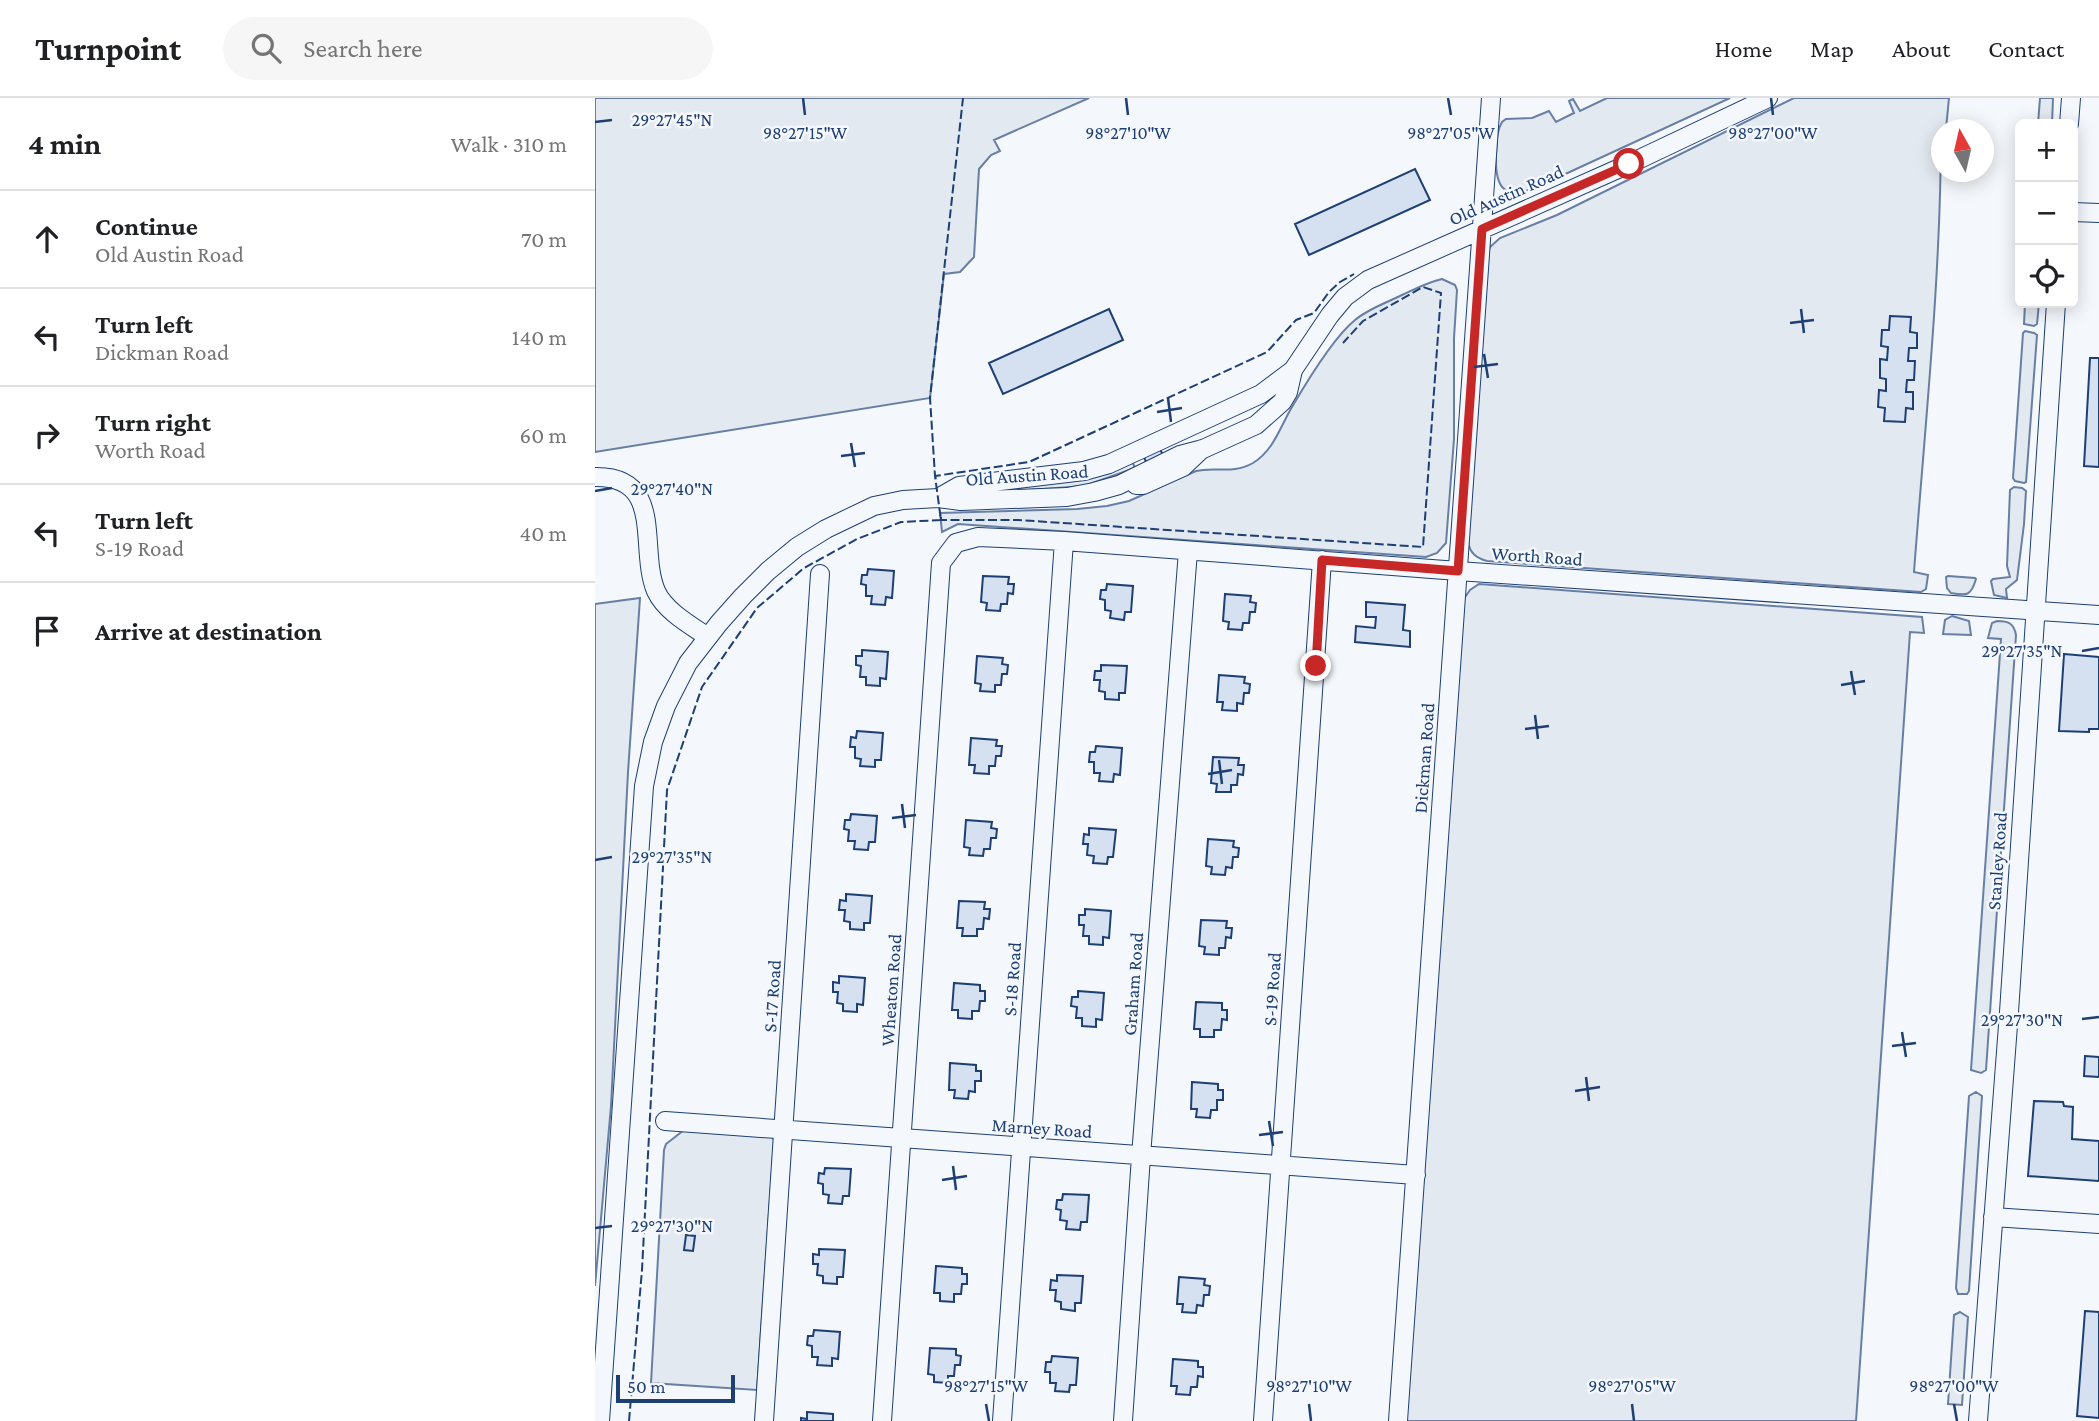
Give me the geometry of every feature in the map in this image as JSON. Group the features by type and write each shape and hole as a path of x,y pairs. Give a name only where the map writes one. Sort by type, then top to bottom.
{"street":[{"name":"Dickman Road","path":"1398,1421 1491,98"},
{"name":"Old Austin Road","path":"938,498 959,486 1084,471 1109,464 1261,394 1293,370 1330,315 1345,297 1368,279 1629,164 1768,98"},
{"path":"2069,119 2071,98"},
{"path":"2078,212 2099,213"},
{"name":"Stanley Road","path":"1978,1421 2009,1012 2056,308"},
{"name":"Old Austin Road","path":"600,1421 644,786 653,743 666,706 688,663 743,596 768,571 797,547 826,529 874,506 903,500 1067,497 1119,485 1180,455 1203,449 1257,425 1282,402 1288,392 1293,370"},
{"path":"596,476 623,481 641,500 647,519 650,569 657,594 671,611 708,637"},
{"name":"Worth Road","path":"941,563 956,543 978,537 2099,615"},
{"name":"S-18 Road","path":"1002,1421 1064,541"},
{"name":"Graham Road","path":"1123,1421 1188,551"},
{"name":"S-19 Road","path":"1263,1421 1322,560"},
{"name":"Wheaton Road","path":"882,1421 941,563"},
{"name":"S-17 Road","path":"764,1421 820,574"},
{"name":"Marney Road","path":"665,1121 1416,1175"},
{"path":"1993,1217 2099,1224"}],"shaded area":[{"path":"595,98 1089,98 994,140 1000,151 991,155 979,169 974,257 960,272 944,274 930,398 595,452"},
{"path":"1607,98 1730,98 1535,188 1515,192 1503,188 1499,183 1496,166 1497,138 1502,122 1506,119 1532,118 1549,111 1556,122 1574,113 1569,101 1573,99 1580,111"},
{"path":"1794,98 1949,98 1947,119 1931,119 1931,182 1940,182 1940,185 1935,295 1914,572 1928,575 1926,589 1921,592 1487,561 1472,552 1468,542 1487,254 1500,238 1557,215"},
{"path":"2040,98 2053,98 2052,119 2038,119"},
{"path":"1442,279 1455,285 1457,290 1454,439 1446,543 1437,553 1426,557 958,524 942,532 940,513 1107,506 1129,501 1196,471 1238,469 1253,463 1271,445 1313,373 1347,328 1371,309"},
{"path":"2025,308 2039,308 2037,324 2024,324"},
{"path":"2025,331 2037,335 2024,483 2013,478"},
{"path":"1131,459 1135,468 1084,486 987,493 987,489"},
{"path":"2014,487 2026,491 2024,524 2017,580 2006,589 2007,598 1994,595 1991,581 2010,577 2007,566 2010,490"},
{"path":"1948,576 1976,579 1970,592 1951,593 1947,588"},
{"path":"1479,584 1922,617 1924,633 1910,632 1856,1421 1405,1421 1463,600 1470,590"},
{"path":"640,598 611,1106 595,1286 595,604"},
{"path":"1952,616 1969,621 1971,635 1943,634 1945,620"},
{"path":"1997,621 2010,624 2016,635 1986,1070 1981,1073 1971,1070 2001,639 1988,638 1992,623"},
{"path":"1976,1092 1982,1096 1969,1291 1967,1294 1958,1294 1956,1288 1969,1096"},
{"path":"684,1130 771,1136 774,1140 757,1390 651,1383 664,1150 666,1144"},
{"path":"1960,1312 1968,1317 1962,1405 1948,1404 1954,1315"}],"building":[{"path":"1415,169 1430,200 1309,255 1295,224"},
{"path":"1109,309 1123,340 1003,394 989,363"},
{"path":"1890,316 1911,317 1910,332 1917,333 1917,348 1909,348 1908,361 1915,361 1914,380 1907,380 1906,392 1913,392 1913,409 1906,408 1905,422 1884,421 1885,408 1878,407 1879,390 1886,391 1886,379 1880,378 1880,359 1887,360 1888,347 1881,346 1882,330 1889,330"},
{"path":"2090,358 2099,358 2099,467 2084,466"},
{"path":"1159,446 1163,456 1147,464 1142,453"},
{"path":"868,569 894,571 892,598 886,597 885,605 871,604 872,596 866,596 866,585 861,584 862,575 867,575"},
{"path":"983,576 1009,577 1008,584 1014,584 1013,594 1008,593 1007,604 1001,604 1000,611 986,610 987,603 981,602"},
{"path":"1107,584 1133,586 1131,612 1125,612 1124,620 1110,618 1111,611 1105,610 1105,600 1100,599 1101,590 1106,590"},
{"path":"1225,594 1251,596 1250,602 1256,603 1255,612 1250,612 1249,623 1243,623 1242,630 1228,629 1229,622 1223,621"},
{"path":"1366,602 1405,605 1403,630 1410,631 1410,647 1355,642 1356,626 1375,628 1376,617 1366,617"},
{"path":"862,650 888,652 886,679 880,678 880,686 866,685 866,677 860,677 861,666 856,665 856,656 862,656"},
{"path":"2064,654 2099,657 2099,729 2089,729 2089,732 2059,731"},
{"path":"977,656 1003,658 1002,664 1008,665 1007,674 1002,674 1001,685 995,685 995,692 980,691 981,684 975,683"},
{"path":"1101,665 1127,666 1125,693 1119,693 1119,700 1105,699 1105,692 1099,691 1100,680 1094,680 1095,671 1101,671"},
{"path":"1219,675 1245,677 1244,683 1250,684 1249,693 1244,693 1243,704 1237,703 1237,711 1222,710 1223,702 1217,702"},
{"path":"857,731 883,733 881,760 875,760 875,767 860,766 861,759 855,758 855,747 850,747 851,737 856,738"},
{"path":"971,738 997,740 996,746 1002,746 1001,756 996,756 995,766 989,766 989,774 974,773 975,765 969,765"},
{"path":"1096,746 1122,748 1120,775 1114,774 1113,782 1099,781 1100,773 1094,773 1094,762 1089,762 1090,752 1095,752"},
{"path":"1213,757 1239,758 1238,765 1244,765 1243,775 1238,774 1237,785 1231,785 1231,792 1216,792 1217,784 1211,783"},
{"path":"851,814 877,816 875,842 869,842 868,850 854,849 855,841 848,841 849,830 844,829 845,820 850,820"},
{"path":"966,820 992,822 991,828 997,829 996,838 991,838 990,849 984,849 983,856 969,855 970,848 964,847"},
{"path":"1089,828 1116,830 1113,857 1108,857 1107,864 1093,863 1094,856 1087,855 1088,844 1083,844 1084,834 1089,835"},
{"path":"1208,839 1234,841 1233,847 1239,848 1238,857 1233,857 1232,868 1226,867 1225,875 1211,874 1212,867 1206,866"},
{"path":"846,894 872,896 870,923 864,923 864,930 850,929 850,922 844,921 845,910 839,910 840,900 846,901"},
{"path":"959,901 985,902 984,909 990,909 989,919 984,918 983,929 977,929 977,936 962,936 963,928 957,928"},
{"path":"1085,909 1111,911 1109,938 1103,937 1103,945 1089,944 1089,936 1083,936 1084,925 1079,925 1079,915 1085,915"},
{"path":"1201,920 1227,921 1226,928 1232,928 1231,938 1226,937 1225,948 1219,948 1219,955 1204,954 1205,947 1199,946"},
{"path":"839,976 865,978 863,1005 857,1004 857,1012 843,1011 843,1004 837,1003 838,992 833,992 833,982 839,983"},
{"path":"954,983 980,985 980,991 985,991 985,1001 980,1001 979,1011 972,1011 972,1019 958,1018 958,1010 952,1010"},
{"path":"1078,991 1104,993 1102,1020 1096,1019 1096,1027 1082,1026 1082,1018 1076,1018 1077,1007 1071,1006 1072,997 1078,997"},
{"path":"1196,1002 1222,1003 1222,1010 1227,1010 1227,1020 1222,1019 1221,1030 1214,1030 1214,1037 1200,1037 1200,1029 1194,1029"},
{"path":"2085,1056 2099,1057 2099,1077 2084,1076"},
{"path":"950,1063 976,1065 976,1071 981,1071 981,1081 975,1081 975,1092 969,1091 968,1099 954,1098 955,1090 949,1090"},
{"path":"1192,1082 1218,1084 1218,1090 1223,1090 1223,1100 1217,1100 1217,1110 1211,1110 1210,1118 1196,1117 1197,1109 1191,1109"},
{"path":"2034,1101 2063,1102 2064,1106 2073,1107 2072,1139 2099,1141 2099,1181 2028,1176"},
{"path":"825,1168 851,1169 849,1196 843,1196 842,1204 828,1203 829,1195 823,1194 823,1184 818,1183 819,1173 824,1174"},
{"path":"1063,1194 1089,1195 1087,1222 1081,1222 1080,1230 1066,1229 1067,1221 1060,1220 1061,1210 1056,1209 1057,1200 1062,1200"},
{"path":"686,1235 695,1236 693,1251 684,1250"},
{"path":"819,1249 845,1250 843,1277 837,1277 837,1284 823,1283 823,1276 817,1275 818,1264 813,1264 813,1254 819,1255"},
{"path":"936,1266 962,1268 962,1274 967,1274 967,1284 962,1284 961,1294 954,1294 954,1302 940,1301 940,1293 934,1293"},
{"path":"1057,1275 1083,1276 1081,1303 1075,1303 1075,1311 1061,1309 1061,1302 1055,1301 1056,1290 1050,1290 1051,1280 1057,1281"},
{"path":"1179,1277 1205,1279 1204,1285 1210,1286 1209,1295 1204,1295 1203,1306 1197,1305 1196,1313 1182,1312 1183,1304 1177,1304"},
{"path":"2085,1311 2099,1312 2099,1418 2077,1416"},
{"path":"814,1330 840,1332 838,1359 832,1358 832,1366 817,1365 818,1357 812,1357 812,1346 807,1345 808,1336 813,1336"},
{"path":"930,1348 956,1349 956,1355 961,1356 960,1365 955,1365 954,1376 948,1376 948,1383 934,1382 934,1375 928,1374"},
{"path":"1052,1356 1078,1358 1076,1385 1070,1385 1069,1392 1055,1391 1056,1383 1050,1383 1050,1372 1045,1372 1046,1362 1051,1362"},
{"path":"1173,1359 1198,1361 1198,1367 1203,1367 1203,1377 1198,1376 1197,1387 1191,1387 1190,1395 1176,1394 1177,1386 1171,1386"},
{"path":"807,1412 833,1414 833,1421 801,1421 801,1418 807,1419"}],"fence":[{"path":"629,1421 642,1270 667,790 702,687 757,608 804,568 857,539 901,522 941,520 930,398 963,98"},
{"path":"936,479 935,476 1029,462 1267,352 1296,320 1314,313 1329,292 1354,274"},
{"path":"941,517 941,520 1018,520 1423,547 1441,293 1423,287 1363,321 1343,343"}],"route":[{"path":"1316,666 1322,560 1458,571 1482,229 1629,164"}]}
